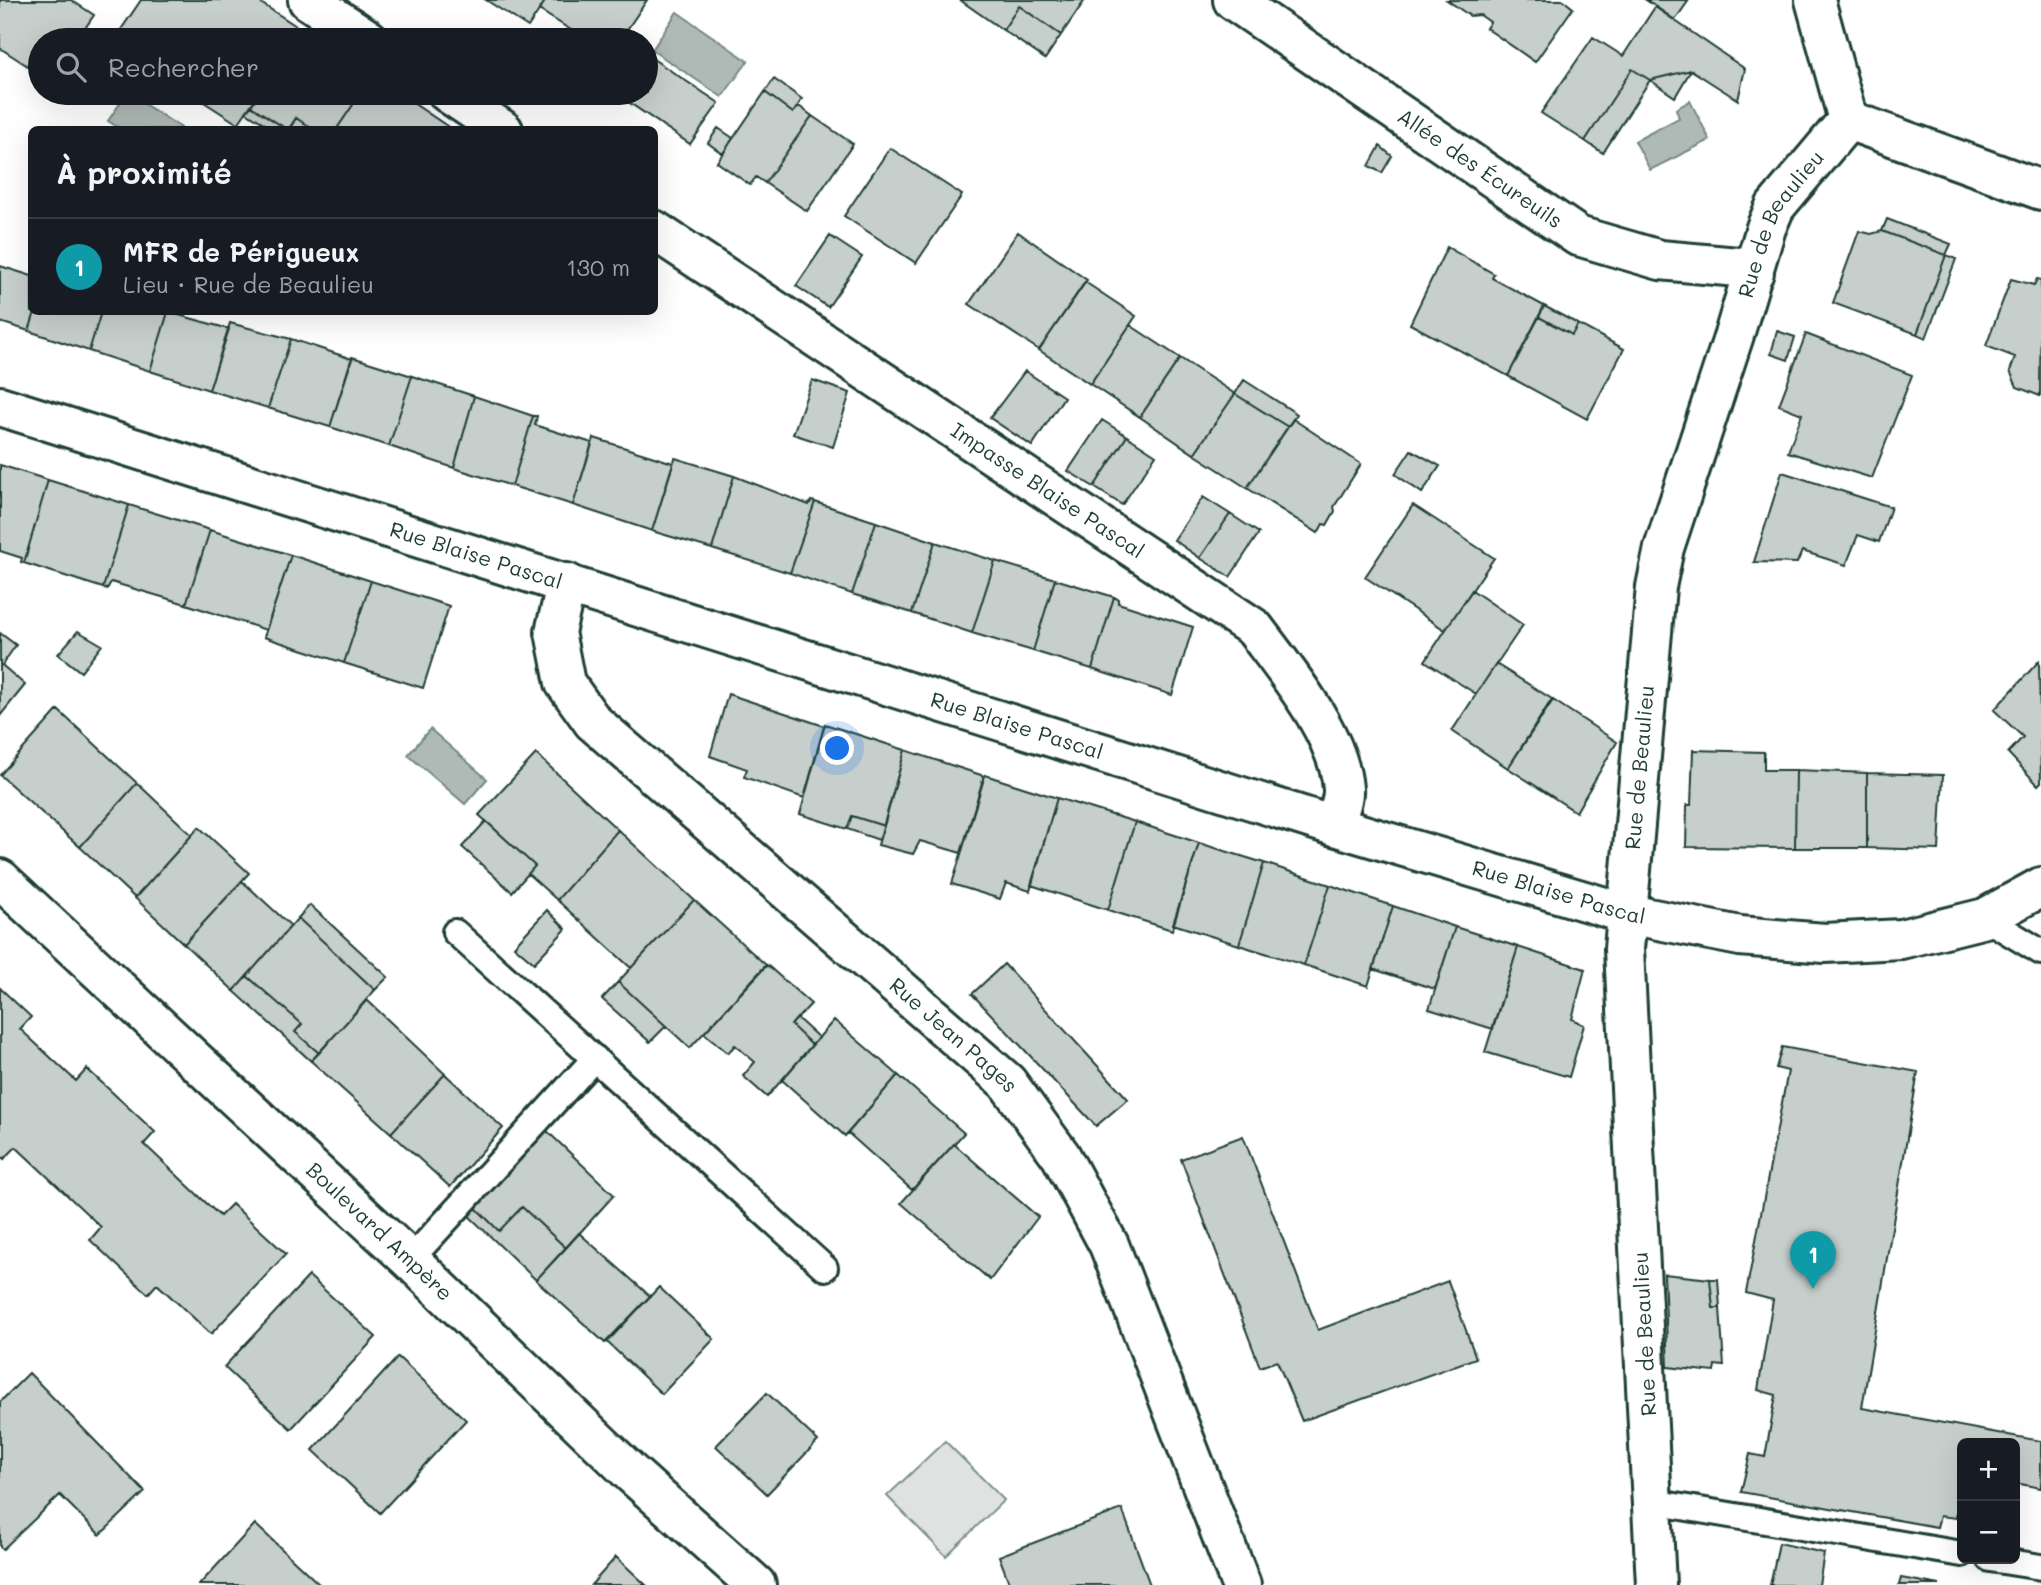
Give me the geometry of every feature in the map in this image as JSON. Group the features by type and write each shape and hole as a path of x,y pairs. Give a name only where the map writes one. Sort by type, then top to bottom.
{"street":[{"path":"308,0 351,28"},
{"name":"Allée des Écureuils","path":"1233,0 1578,236 1660,260 1738,267 1754,272"},
{"path":"1815,0 1848,120 2041,190"},
{"path":"466,105 497,126"},
{"name":"Rue de Beaulieu","path":"1656,1585 1624,949 1656,587 1664,548 1775,207 1848,120"},
{"name":"Impasse Blaise Pascal","path":"658,233 1254,628 1300,691 1335,754 1343,791 1334,826"},
{"name":"Rue Blaise Pascal","path":"0,406 1334,826 1628,914 1740,936 1825,943 1902,939 1985,918 2041,887"},
{"name":"Rue Jean Pages","path":"567,583 555,632 565,683 593,722 1007,1082 1061,1156 1109,1245 1241,1585"},
{"name":"Boulevard Ampère","path":"0,879 410,1260 631,1473 757,1585"}],"lane":[{"path":"1985,918 2041,952"},
{"path":"455,932 825,1268"},
{"path":"410,1260 595,1058"},
{"path":"1652,1502 1957,1553"},
{"path":"2020,1564 2041,1567"}],"shaded area":[{"path":"677,12 748,61 722,97 658,54 658,41"},
{"path":"1690,101 1710,140 1650,170 1635,141 1679,118 1676,109"},
{"path":"119,105 146,105 178,126 116,126 108,121"},
{"path":"430,729 487,779 465,804 408,755"},
{"path":"945,1441 1004,1500 946,1556 887,1496"}],"building":[{"path":"0,0 71,0 94,15 85,28 28,28 28,66 0,48"},
{"path":"141,0 256,0 299,28 122,28"},
{"path":"486,0 546,0 528,27"},
{"path":"546,0 647,0 628,28 568,28 539,10"},
{"path":"960,0 1085,0 1061,35 1019,6 1003,30"},
{"path":"1447,0 1563,0 1573,8 1535,62 1486,28 1490,22 1480,15 1470,16"},
{"path":"1646,0 1689,0 1675,20"},
{"path":"1019,6 1061,35 1045,59 1003,30"},
{"path":"1655,7 1745,69 1738,100 1691,70 1650,80 1632,69 1585,141 1541,113 1593,37 1623,56"},
{"path":"658,62 719,103 690,144 633,105 658,105"},
{"path":"1632,69 1650,80 1603,153 1585,141"},
{"path":"1691,70 1675,97 1650,80"},
{"path":"774,79 802,99 793,113 765,92"},
{"path":"765,92 793,113 799,106 812,116 765,183 756,177 750,185 717,162"},
{"path":"209,105 251,105 238,124"},
{"path":"353,105 339,126 308,126 296,118 291,126 282,126 251,106"},
{"path":"353,105 416,105 447,126 339,126"},
{"path":"251,106 282,126 269,126 246,112"},
{"path":"812,116 853,144 807,211 765,183"},
{"path":"296,118 308,126 291,126"},
{"path":"718,128 733,138 723,154 708,143"},
{"path":"1380,146 1392,156 1382,173 1369,166"},
{"path":"890,148 962,195 916,263 844,216"},
{"path":"1887,219 1951,244 1946,255 1882,231"},
{"path":"1859,231 1871,234 1882,231 1946,255 1917,334 1833,303"},
{"path":"1018,232 1087,280 1039,350 969,304"},
{"path":"830,236 862,257 828,307 796,286"},
{"path":"1447,247 1494,274 1492,278 1544,306 1508,376 1410,324"},
{"path":"1946,255 1956,259 1926,338 1917,334"},
{"path":"0,266 28,275 28,315 34,315 29,331 0,322"},
{"path":"2011,279 2034,285 2037,279 2041,280 2040,396 2017,387 2010,371 2015,357 1986,346"},
{"path":"1085,282 1136,316 1090,384 1039,350"},
{"path":"1544,306 1578,324 1572,335 1539,317"},
{"path":"34,315 100,315 89,351 29,331"},
{"path":"100,315 167,315 150,371 89,351"},
{"path":"167,315 179,315 229,329 209,390 150,371"},
{"path":"1539,317 1572,335 1578,324 1624,349 1587,419 1508,376"},
{"path":"230,323 291,339 268,408 209,390"},
{"path":"1130,325 1180,358 1140,417 1090,384"},
{"path":"1777,331 1795,337 1788,360 1771,354"},
{"path":"1806,334 1912,375 1872,478 1788,452 1802,414 1779,405"},
{"path":"291,339 352,359 330,427 268,408"},
{"path":"352,357 412,376 389,446 330,427"},
{"path":"1180,358 1235,394 1194,454 1140,417"},
{"path":"1025,371 1064,397 1032,446 990,418"},
{"path":"412,376 474,396 454,468 389,446"},
{"path":"812,380 850,393 833,447 793,434"},
{"path":"1244,380 1297,414 1288,427 1235,394"},
{"path":"1235,394 1288,427 1247,488 1194,454"},
{"path":"474,396 533,416 512,486 454,468"},
{"path":"533,416 537,416 535,425 592,443 573,505 512,486"},
{"path":"1293,419 1361,464 1334,507 1335,511 1327,525 1323,524 1318,533 1247,488"},
{"path":"1102,420 1127,436 1094,487 1068,471"},
{"path":"1127,436 1156,455 1122,505 1094,487"},
{"path":"594,438 673,463 652,531 573,505"},
{"path":"1411,450 1440,466 1422,493 1395,474"},
{"path":"675,458 734,476 712,549 652,531"},
{"path":"0,465 48,480 24,563 21,562 22,558 0,551"},
{"path":"1782,472 1891,507 1879,542 1858,535 1846,565 1802,551 1797,563 1754,562"},
{"path":"734,476 809,505 811,501 815,502 790,573 712,549"},
{"path":"48,480 129,505 103,588 24,563"},
{"path":"1203,497 1230,514 1200,558 1174,540"},
{"path":"815,502 876,522 852,594 790,573"},
{"path":"129,505 210,530 186,604 111,582 107,589 103,588"},
{"path":"1413,505 1494,558 1445,630 1365,577"},
{"path":"1230,514 1259,533 1230,577 1200,558"},
{"path":"876,522 935,542 912,613 852,594"},
{"path":"210,530 291,555 266,630 186,604"},
{"path":"935,542 995,561 972,633 912,613"},
{"path":"291,555 371,581 344,663 264,637"},
{"path":"995,561 1055,579 1033,651 972,633"},
{"path":"1055,579 1114,597 1092,669 1033,651"},
{"path":"371,581 449,606 423,688 344,663"},
{"path":"1472,590 1523,625 1476,694 1425,661"},
{"path":"1114,597 1118,599 1118,603 1193,627 1172,695 1092,669"},
{"path":"78,631 102,645 81,672 58,654"},
{"path":"0,633 16,645 2,665 25,685 0,716"},
{"path":"2039,661 2041,782 2038,785 2008,753 2023,737 1994,710"},
{"path":"1496,664 1552,699 1508,768 1452,731"},
{"path":"728,694 824,726 804,798 744,777 747,769 710,756"},
{"path":"1553,700 1617,742 1576,812 1508,768"},
{"path":"58,710 137,783 80,847 0,775"},
{"path":"825,724 905,750 884,826 852,816 847,829 800,814"},
{"path":"905,750 984,776 961,853 920,841 913,854 878,845"},
{"path":"1693,750 1764,752 1764,770 1796,770 1795,848 1686,847"},
{"path":"536,754 618,830 557,900 528,874 535,866 479,815"},
{"path":"1796,770 1867,773 1867,848 1795,848"},
{"path":"1867,773 1943,775 1939,850 1867,848"},
{"path":"985,775 1057,798 1030,891 1006,883 1000,899 952,884"},
{"path":"137,783 192,835 135,898 80,847"},
{"path":"1057,798 1135,822 1108,910 1031,885"},
{"path":"852,816 884,826 879,840 847,829"},
{"path":"486,821 535,866 512,892 462,847"},
{"path":"1135,822 1199,843 1172,930 1108,910"},
{"path":"199,827 249,873 184,944 135,898"},
{"path":"618,830 694,900 631,968 557,900"},
{"path":"1199,843 1264,863 1239,945 1173,924"},
{"path":"1264,863 1330,885 1304,965 1239,945"},
{"path":"242,881 291,926 234,991 184,944"},
{"path":"1330,885 1393,906 1368,986 1304,965"},
{"path":"694,900 766,965 690,1048 618,982"},
{"path":"310,905 388,977 375,990 298,918"},
{"path":"1393,906 1455,927 1435,989 1373,969"},
{"path":"547,910 566,929 534,963 514,946"},
{"path":"298,918 375,990 319,1053 295,1032 302,1024 247,976"},
{"path":"1455,927 1518,947 1493,1029 1429,1009"},
{"path":"1518,947 1585,969 1572,1019 1584,1025 1569,1077 1485,1052"},
{"path":"1004,964 1128,1099 1096,1126 972,994"},
{"path":"767,965 811,1004 791,1025 812,1045 767,1097 743,1076 755,1062 735,1045 728,1053 704,1033"},
{"path":"247,976 302,1024 295,1032 319,1053 311,1061 234,991"},
{"path":"618,982 666,1026 650,1042 602,999"},
{"path":"0,988 31,1017 20,1029 76,1081 87,1069 155,1132 144,1144 220,1216 232,1204 286,1254 211,1334 157,1284 148,1294 90,1240 101,1227 16,1147 4,1159 0,1155"},
{"path":"367,1000 445,1074 391,1133 311,1061"},
{"path":"797,1018 819,1038 812,1045 791,1025"},
{"path":"834,1020 898,1075 845,1136 782,1080"},
{"path":"1782,1047 1918,1072 1862,1408 2041,1441 2041,1488 2020,1484 2020,1438 1957,1438 1956,1518 1940,1516 1937,1527 1741,1492 1750,1454 1765,1457 1776,1395 1758,1390 1773,1300 1746,1293 1788,1071 1776,1068"},
{"path":"445,1074 503,1128 450,1187 391,1133"},
{"path":"898,1075 964,1133 912,1190 848,1133"},
{"path":"546,1130 614,1195 566,1248 522,1207 499,1231 475,1207"},
{"path":"1243,1136 1318,1330 1448,1281 1476,1358 1302,1421 1277,1361 1260,1367 1181,1159"},
{"path":"954,1144 1038,1217 990,1280 901,1203"},
{"path":"475,1207 499,1231 522,1207 566,1248 536,1280 468,1215"},
{"path":"579,1233 650,1296 605,1343 536,1280"},
{"path":"1664,1274 1710,1279 1713,1308 1720,1308 1724,1366 1715,1365 1714,1372 1668,1367"},
{"path":"309,1276 376,1337 291,1429 224,1367"},
{"path":"1710,1279 1718,1279 1720,1308 1713,1308"},
{"path":"659,1287 714,1339 662,1394 607,1342"},
{"path":"398,1357 466,1420 380,1513 313,1450"},
{"path":"29,1373 145,1492 100,1535 60,1495 3,1549 0,1547 0,1402"},
{"path":"767,1393 818,1441 767,1494 716,1446"},
{"path":"1122,1509 1150,1585 1010,1585 999,1556"},
{"path":"255,1524 320,1585 199,1585"},
{"path":"1779,1543 1824,1553 1819,1585 1770,1585"},
{"path":"616,1557 646,1585 591,1585"},
{"path":"1901,1578 1940,1585 1899,1585"}],"place":[{"name":"MFR de Périgueux","path":"1813,1289"}]}
